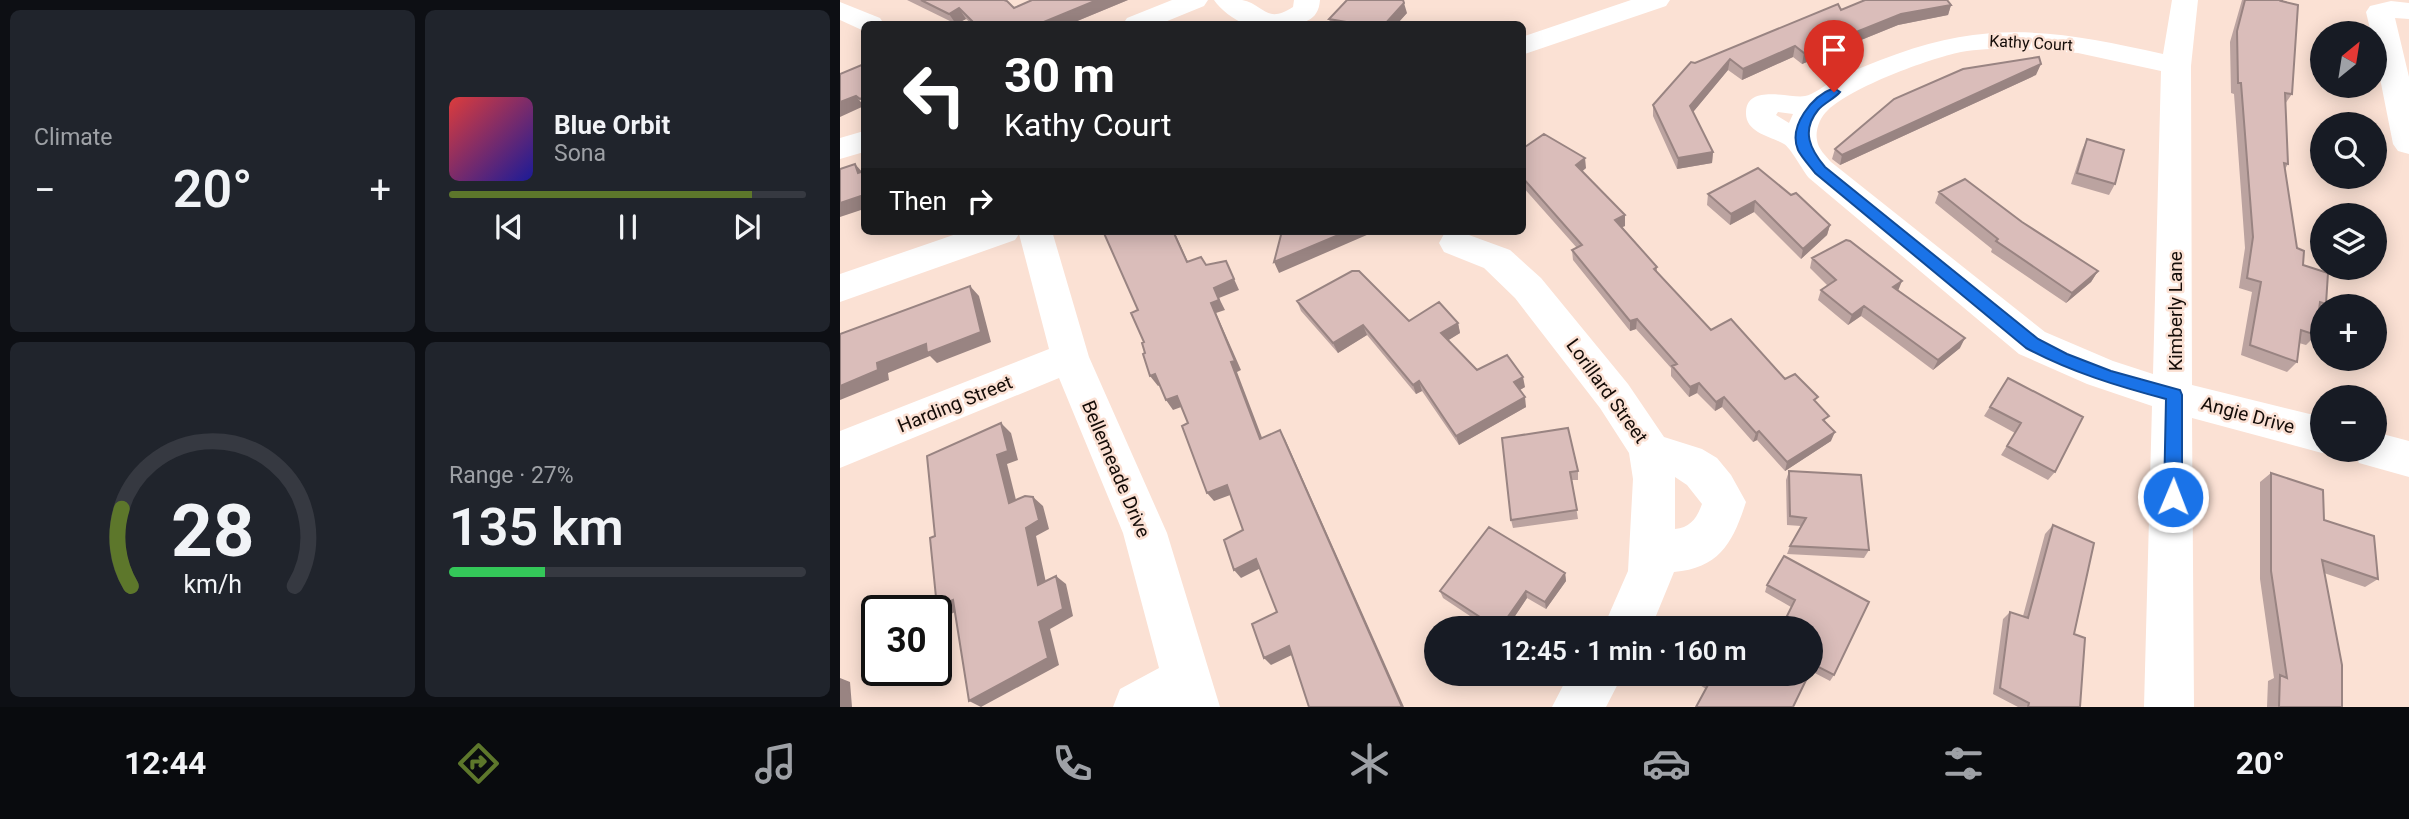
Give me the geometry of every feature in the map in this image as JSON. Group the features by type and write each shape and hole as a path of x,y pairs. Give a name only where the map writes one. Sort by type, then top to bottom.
{"street":[{"path":"1144,21 1195,0"},
{"path":"1227,0 1253,19 1262,21"},
{"path":"1287,21 1306,10 1307,0"},
{"path":"1526,46 1657,0"},
{"name":"Kimberly Lane","path":"2169,707 2176,65 2185,0"},
{"path":"2409,11 2391,9 2380,12 2409,144"},
{"path":"840,10 864,21"},
{"name":"Kathy Court","path":"1814,107 1834,92 1912,59 1978,41 2021,40 2069,44 2176,65"},
{"path":"1801,137 1790,136 1770,127 1761,117 1761,108 1775,102 1814,107 1806,119 1801,137 1805,151 1820,170 2032,343 2061,359 2109,377 2174,395"},
{"path":"840,149 861,142"},
{"path":"840,288 992,235"},
{"name":"Bellemeade Drive","path":"1036,235 1070,357 1145,533 1192,694"},
{"name":"Lorillard Street","path":"1455,243 1497,259 1528,288 1614,396 1651,452 1648,456 1654,479 1651,572 1633,616"},
{"name":"Harding Street","path":"840,450 1070,357"},
{"name":"Angie Drive","path":"2174,395 2310,432"},
{"path":"1651,452 1695,464 1709,478 1724,502 1716,527 1704,540 1684,551 1653,551"},
{"path":"2387,453 2409,459"},
{"path":"1577,707 1590,686"},
{"path":"1138,707 1192,694"}],"building":[{"path":"921,0 1004,0 1014,8 1032,0 1097,0 1046,21 972,21 959,8 949,14"},
{"path":"1347,0 1403,0 1404,3 1388,21 1329,19"},
{"path":"1865,0 1947,0 1951,5 1901,14 1804,53 1795,46 1743,69 1730,59 1690,106 1713,152 1678,158 1653,105 1691,62 1695,63 1838,4 1841,10"},
{"path":"2245,0 2282,0 2298,5 2292,94 2285,93 2288,164 2284,163 2297,248 2304,251 2303,265 2310,267 2310,280 2328,280 2327,294 2310,294 2310,333 2301,330 2297,362 2250,345 2261,282 2247,278 2253,237 2241,83 2238,83 2237,31"},
{"path":"2039,57 2041,64 1842,155 1835,149 1894,99 1963,69"},
{"path":"861,65 861,98 856,96 840,102 840,74"},
{"path":"1544,134 1585,158 1576,165 1625,215 1615,220 1657,267 1654,269 1711,330 1731,319 1785,379 1795,374 1818,397 1814,400 1829,416 1823,420 1835,432 1787,462 1724,397 1716,402 1699,383 1690,387 1672,366 1677,364 1637,319 1630,321 1572,250 1582,245 1526,182 1526,146"},
{"path":"2087,139 2124,150 2115,184 2077,173"},
{"path":"855,164 858,173 861,172 861,196 840,203 840,169"},
{"path":"1758,168 1791,195 1796,193 1830,225 1803,249 1755,201 1731,214 1708,194"},
{"path":"1965,179 2022,222 2098,271 2072,293 1996,241 1998,239 1939,192"},
{"path":"1105,235 1175,235 1187,262 1201,257 1206,265 1226,261 1234,279 1214,288 1219,300 1211,303 1235,361 1231,362 1260,439 1280,430 1402,707 1309,707 1289,646 1264,658 1252,624 1277,612 1256,559 1234,570 1224,540 1243,530 1227,485 1207,493 1182,426 1188,423 1177,396 1166,400 1155,374 1150,376 1143,354 1144,342 1131,313 1138,310"},
{"path":"1281,235 1338,235 1274,262"},
{"path":"1846,240 1902,281 1893,287 1965,338 1938,360 1864,306 1852,315 1821,290 1836,280 1812,258"},
{"path":"1352,271 1359,271 1409,321 1439,302 1458,323 1441,333 1477,370 1507,355 1523,377 1514,382 1525,397 1456,436 1419,381 1413,385 1363,325 1333,343 1297,301"},
{"path":"970,286 981,332 927,353 926,344 877,363 878,370 840,386 840,334"},
{"path":"2008,378 2083,417 2055,472 2007,446 2021,423 1990,407"},
{"path":"1001,423 1008,451 997,455 1009,503 1025,496 1033,497 1039,520 1026,528 1038,585 1056,576 1063,609 1039,622 1048,658 969,701 952,595 936,595 930,538 935,536 927,456"},
{"path":"1568,428 1578,471 1570,472 1577,510 1511,520 1502,438"},
{"path":"1789,471 1861,475 1869,550 1790,546 1806,518 1790,516"},
{"path":"2271,473 2323,490 2324,520 2374,536 2378,579 2322,560 2342,665 2342,707 2279,707 2280,675 2287,678 2271,571"},
{"path":"2053,525 2094,543 2074,634 2085,638 2080,707 2028,707 2029,703 2000,688 2010,612 2028,618"},
{"path":"1489,527 1565,573 1545,602 1526,591 1508,616 1479,616 1440,591"},
{"path":"1784,556 1869,602 1834,675 1823,669 1823,616 1787,616 1795,600 1767,585"},
{"path":"1707,686 1803,686 1793,707 1696,707"}],"route":[{"path":"1834,92 1812,109 1801,137 1805,151 1820,170 2032,343 2061,359 2109,377 2174,395 2173,497"}]}
